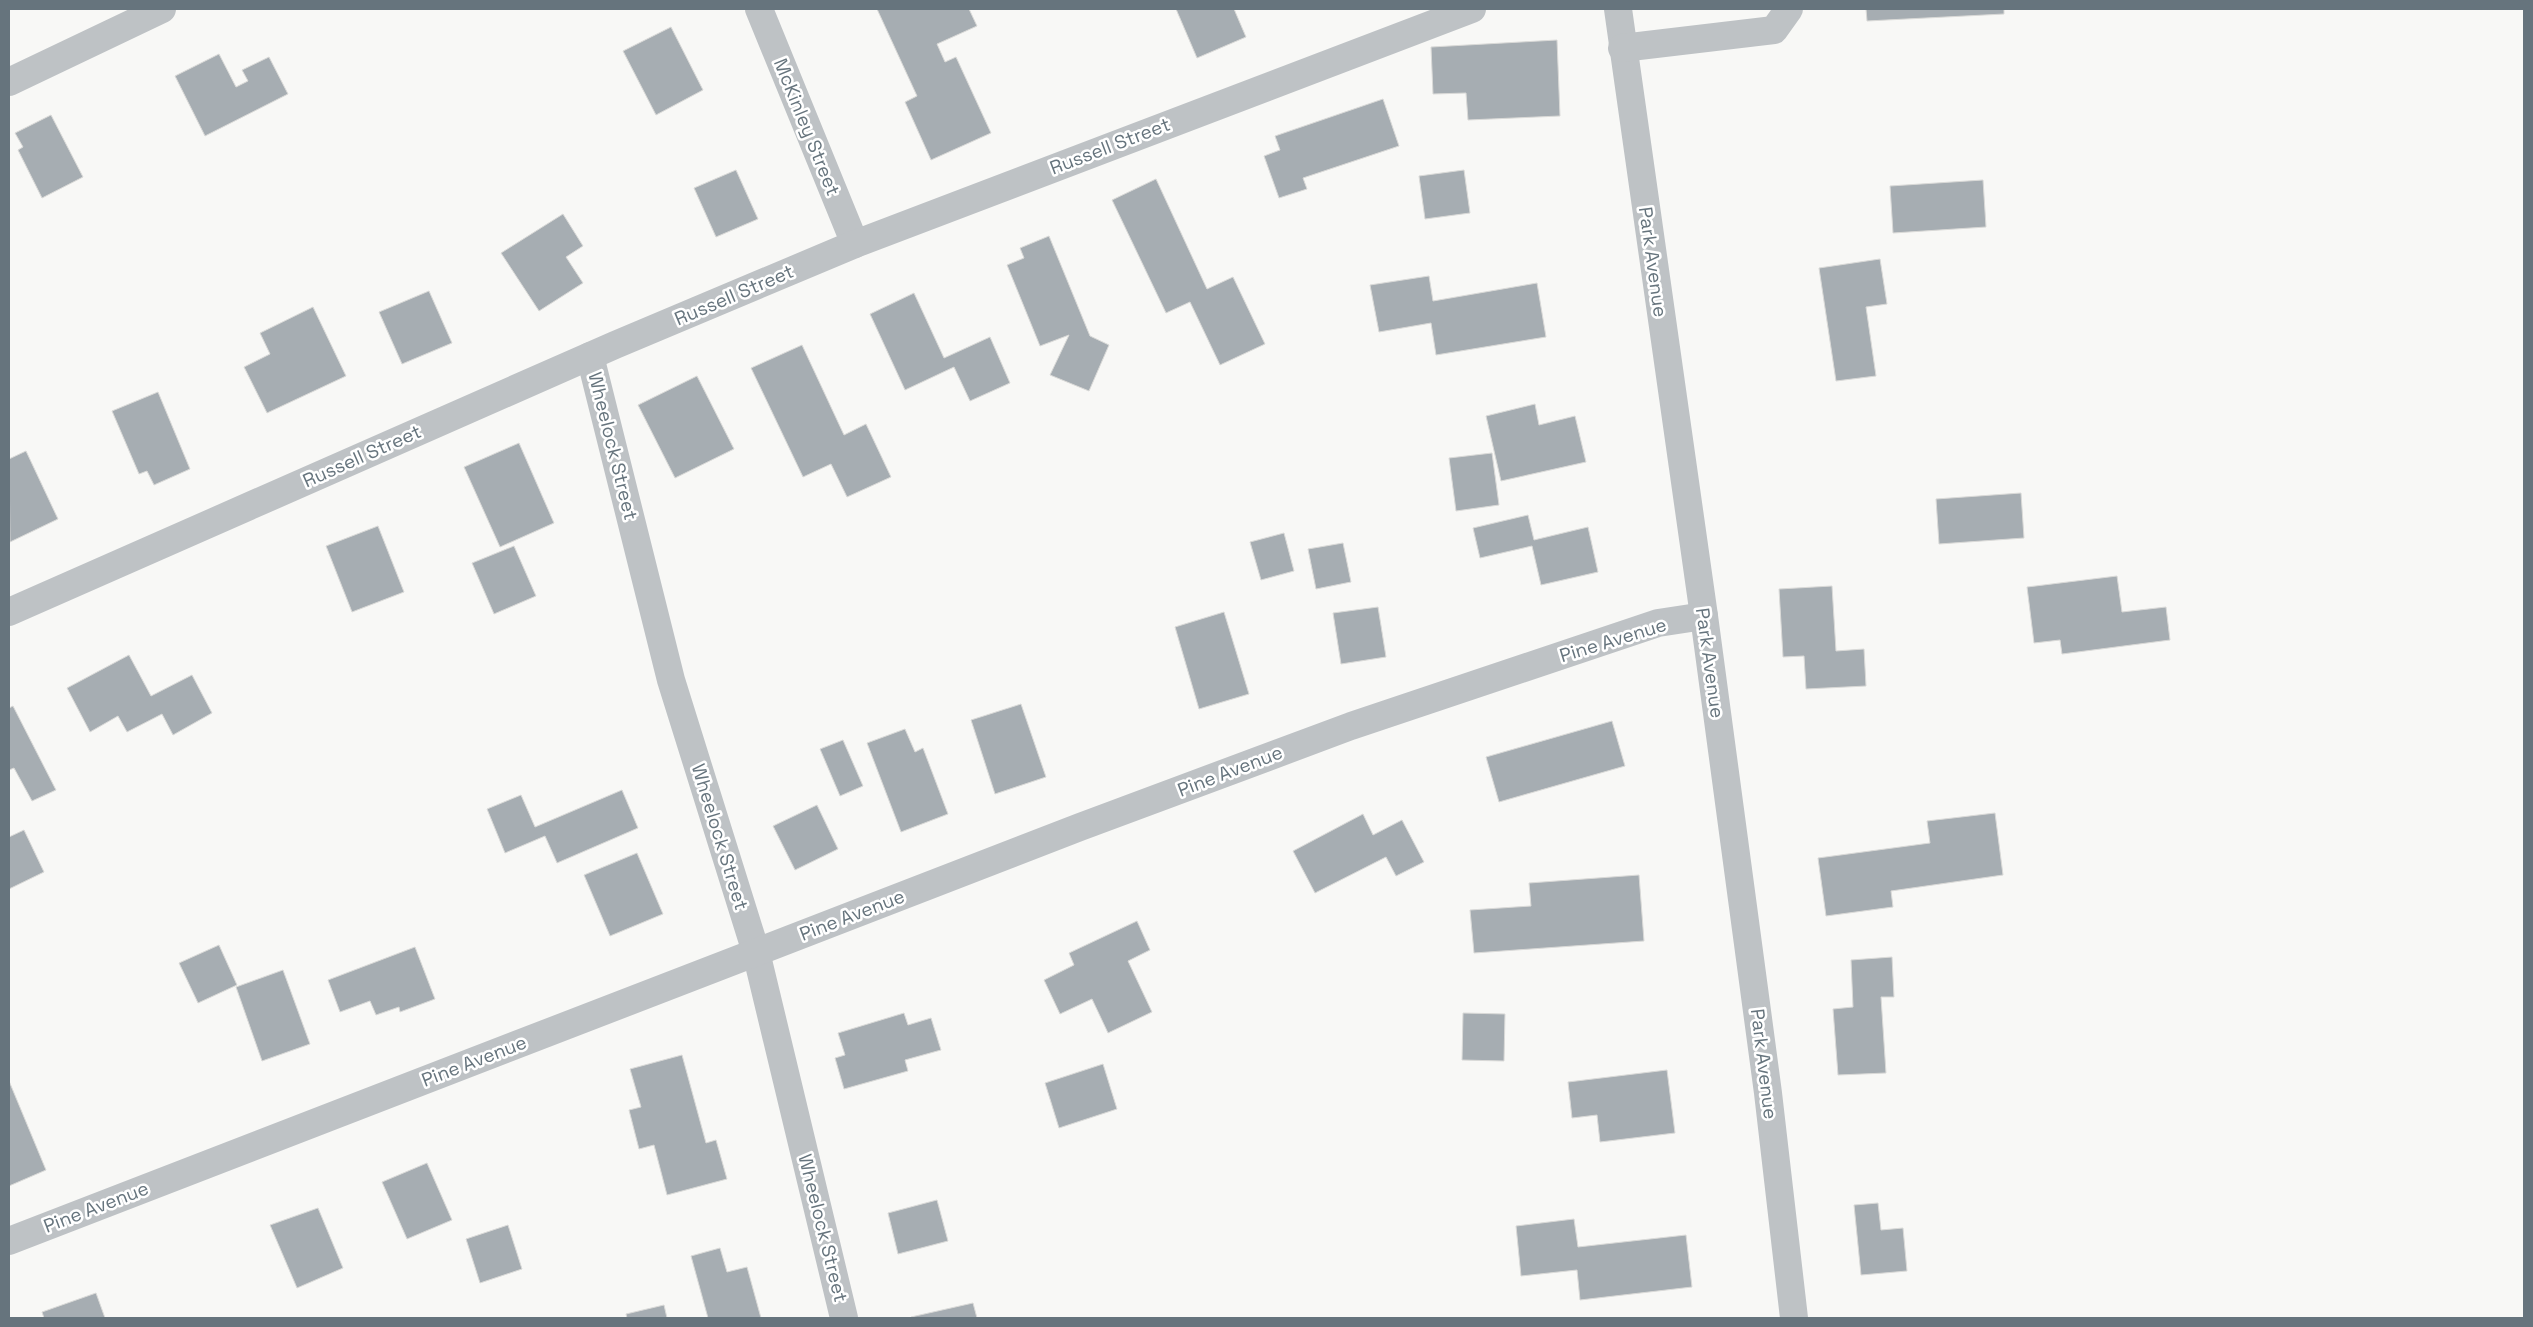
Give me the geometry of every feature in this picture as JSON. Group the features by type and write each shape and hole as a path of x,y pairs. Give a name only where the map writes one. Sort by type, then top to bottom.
{"street":[{"path":"9,82 162,9"},
{"name":"McKinley Street","path":"759,9 855,244"},
{"name":"Russell Street","path":"9,612 590,356 855,244 1472,9"},
{"name":"Park Avenue","path":"1618,9 1622,48 1704,616 1768,1094 1794,1318"},
{"path":"1622,48 1774,30 1790,9"},
{"name":"Wheelock Street","path":"590,356 671,680 756,952 844,1318"},
{"name":"Pine Avenue","path":"9,1241 756,952 1351,726 1658,623 1704,616"}],"building":[{"path":"877,9 969,9 977,26 937,44 945,62 956,57 991,133 931,160 905,102 917,96"},
{"path":"1176,9 1234,9 1246,37 1197,58"},
{"path":"1866,9 2004,9 2004,14 1867,21"},
{"path":"671,27 703,90 656,115 623,51"},
{"path":"1557,40 1560,116 1468,120 1466,93 1433,94 1431,47"},
{"path":"219,54 236,87 248,81 242,70 269,57 288,94 205,136 175,76"},
{"path":"1383,99 1399,146 1303,178 1307,189 1279,198 1264,156 1280,150 1275,136"},
{"path":"51,115 83,177 42,198 18,150 23,147 15,133"},
{"path":"736,170 758,219 716,237 694,188"},
{"path":"1464,170 1470,213 1425,219 1419,176"},
{"path":"1156,179 1207,289 1233,277 1265,344 1220,365 1190,302 1166,313 1112,200"},
{"path":"1983,180 1986,227 1893,233 1890,186"},
{"path":"563,214 583,246 566,257 583,283 539,311 501,253"},
{"path":"1049,236 1090,336 1109,345 1089,391 1050,375 1069,335 1040,346 1007,265 1024,258 1020,248"},
{"path":"1880,259 1887,304 1866,307 1876,376 1836,381 1819,268"},
{"path":"1429,276 1433,301 1537,283 1546,337 1436,355 1431,323 1379,332 1370,285"},
{"path":"429,291 452,343 402,364 379,312"},
{"path":"914,293 944,358 990,337 1010,383 970,401 954,367 905,390 870,314"},
{"path":"313,307 346,376 267,413 244,367 270,354 260,333"},
{"path":"802,345 844,435 866,424 891,477 847,497 831,464 803,477 751,368"},
{"path":"697,376 734,449 675,478 638,405"},
{"path":"158,392 190,469 154,485 147,471 139,474 112,411"},
{"path":"1535,404 1539,425 1575,416 1586,462 1501,481 1486,416"},
{"path":"519,443 554,523 500,547 464,467"},
{"path":"26,451 58,519 10,542 9,459"},
{"path":"1492,453 1499,505 1456,511 1449,458"},
{"path":"2021,493 2024,538 1939,544 1936,499"},
{"path":"1528,515 1534,540 1588,527 1598,572 1541,585 1532,546 1480,558 1473,528"},
{"path":"378,526 404,592 352,612 326,546"},
{"path":"1284,533 1294,571 1261,580 1250,542"},
{"path":"1343,543 1351,582 1316,589 1308,549"},
{"path":"514,546 536,596 494,614 472,563"},
{"path":"2117,576 2122,612 2166,607 2170,640 2062,654 2060,640 2034,643 2027,587"},
{"path":"1832,586 1836,651 1864,649 1866,686 1806,689 1804,656 1783,657 1779,589"},
{"path":"1378,607 1386,657 1341,664 1333,613"},
{"path":"1224,612 1249,694 1199,709 1175,627"},
{"path":"129,655 151,696 192,675 212,713 173,735 162,714 127,732 118,716 90,732 67,688"},
{"path":"1021,704 1046,777 995,794 971,720"},
{"path":"13,706 56,790 32,801 14,768 9,770 9,708"},
{"path":"1612,721 1625,766 1499,802 1486,757"},
{"path":"905,729 915,752 923,748 948,814 901,832 867,743"},
{"path":"843,740 863,786 840,796 820,749"},
{"path":"622,790 638,828 557,863 545,836 505,853 487,809 521,795 535,827"},
{"path":"817,805 838,849 795,870 773,826"},
{"path":"1995,813 2003,875 1891,891 1893,907 1826,916 1818,858 1930,843 1927,821"},
{"path":"1363,814 1373,835 1402,820 1424,862 1396,876 1386,857 1315,893 1293,851"},
{"path":"24,830 44,872 9,889 9,837"},
{"path":"637,853 663,914 610,936 584,875"},
{"path":"1639,875 1644,941 1474,953 1470,910 1531,906 1529,883"},
{"path":"1137,921 1150,950 1128,961 1152,1012 1108,1033 1092,999 1060,1014 1044,980 1074,965 1069,953"},
{"path":"219,945 237,985 198,1003 179,963"},
{"path":"415,947 435,999 400,1012 399,1007 376,1015 370,1001 340,1012 328,980"},
{"path":"1892,957 1894,997 1881,997 1886,1073 1838,1075 1833,1009 1853,1007 1851,960"},
{"path":"283,970 310,1044 262,1061 236,987"},
{"path":"904,1013 908,1025 931,1018 941,1050 905,1060 908,1071 844,1089 835,1058 845,1055 838,1033"},
{"path":"1463,1013 1505,1014 1504,1061 1462,1060"},
{"path":"682,1055 706,1143 716,1140 727,1179 667,1195 654,1145 639,1149 629,1110 641,1107 630,1069"},
{"path":"1103,1064 1117,1109 1059,1128 1045,1083"},
{"path":"1667,1070 1675,1133 1600,1142 1597,1115 1572,1118 1568,1082"},
{"path":"9,1081 46,1170 9,1186"},
{"path":"427,1163 452,1220 407,1239 382,1182"},
{"path":"937,1200 948,1241 898,1254 888,1213"},
{"path":"1878,1203 1881,1230 1903,1228 1907,1271 1861,1275 1854,1205"},
{"path":"318,1208 343,1268 297,1288 270,1225"},
{"path":"1574,1219 1578,1247 1686,1235 1692,1287 1580,1300 1577,1270 1521,1276 1516,1226"},
{"path":"508,1225 522,1269 480,1283 466,1239"},
{"path":"720,1248 727,1272 747,1267 761,1318 708,1318 691,1256"},
{"path":"96,1293 105,1318 44,1318 42,1312"},
{"path":"973,1303 977,1318 911,1318 911,1317"},
{"path":"664,1305 667,1318 627,1318 626,1314"}]}
